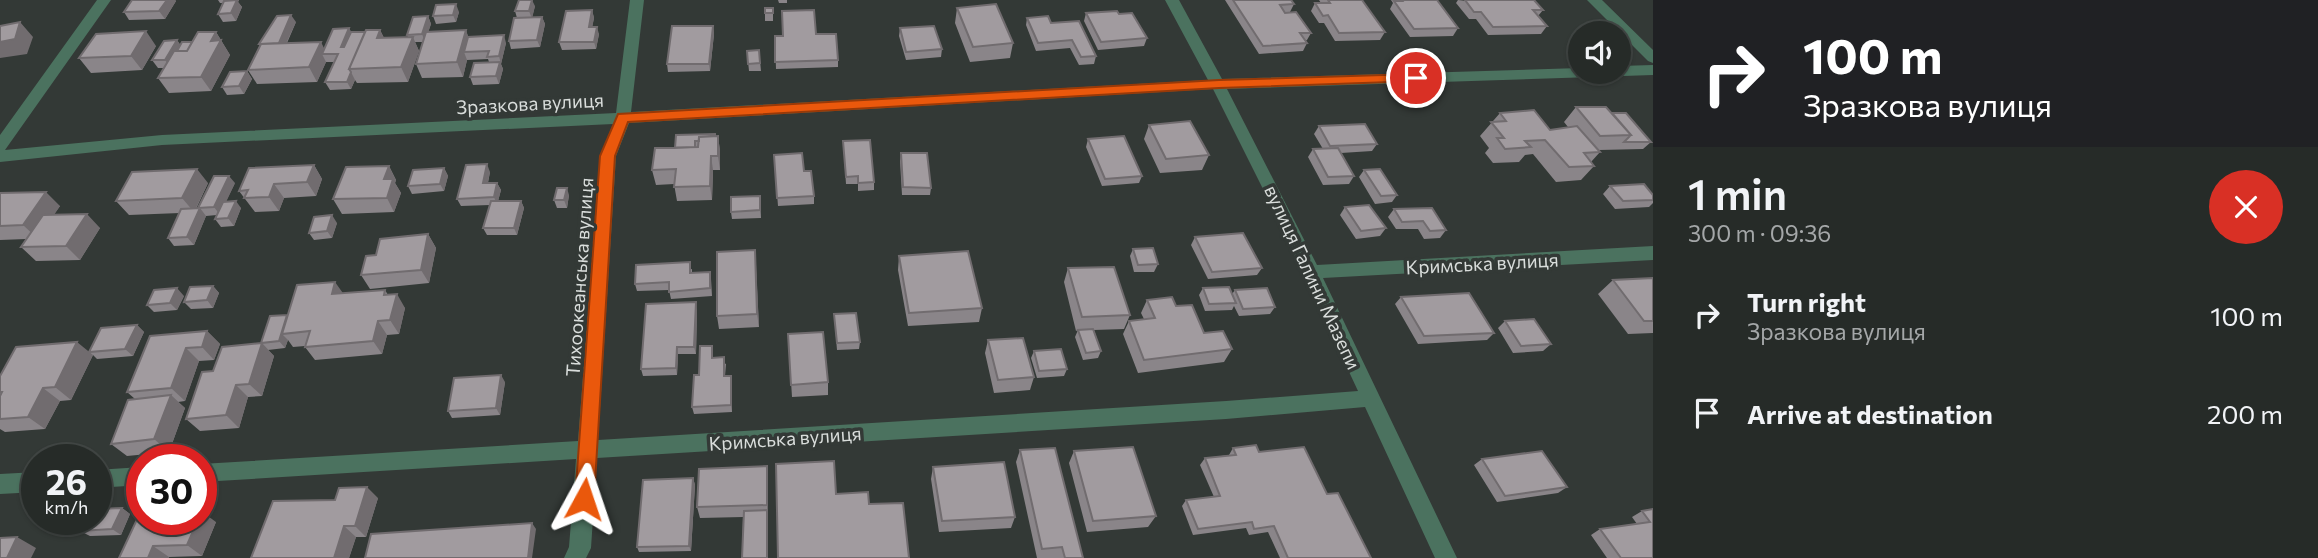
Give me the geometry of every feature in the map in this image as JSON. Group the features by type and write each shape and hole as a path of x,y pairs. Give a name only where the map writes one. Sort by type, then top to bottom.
{"street":[{"path":"0,146 104,0"},
{"name":"Тихоокеанська вулиця","path":"575,558 580,548 589,450 608,156 623,118 637,0"},
{"name":"вулиця Галини Мазепи","path":"1172,0 1219,84 1312,272 1446,558"},
{"path":"1594,0 1653,58"},
{"path":"1631,71 1653,70"},
{"name":"Зразкова вулиця","path":"0,156 162,140 623,118 1219,84 1568,73"},
{"name":"Кримська вулиця","path":"1312,272 1653,254"},
{"name":"Кримська вулиця","path":"217,471 1226,410 1369,397"},
{"path":"0,484 21,483"}],"building":[{"path":"132,0 167,0 159,11 124,12"},
{"path":"237,0 231,13 218,14 224,1"},
{"path":"519,0 532,0 529,11 515,11"},
{"path":"1233,0 1291,0 1294,4 1280,5 1285,13 1296,12 1311,33 1300,33 1307,43 1263,46"},
{"path":"1328,0 1362,0 1385,32 1339,33 1328,15 1323,16 1315,3 1330,3"},
{"path":"1437,0 1458,28 1414,29 1394,1"},
{"path":"1465,0 1534,0 1543,10 1533,10 1547,26 1493,27 1481,12 1474,12"},
{"path":"456,4 453,15 433,16 436,5"},
{"path":"996,4 1013,43 973,47 957,8"},
{"path":"765,8 773,8 773,13 765,13"},
{"path":"592,10 589,27 597,27 594,42 559,42 566,11"},
{"path":"814,10 816,34 836,34 838,60 775,62 775,36 783,36 782,11"},
{"path":"1117,11 1119,14 1132,13 1147,38 1101,42 1086,13"},
{"path":"291,15 279,43 259,44 277,16"},
{"path":"428,16 422,34 407,35 413,17"},
{"path":"1048,16 1051,23 1079,21 1096,56 1081,57 1072,40 1038,43 1027,18"},
{"path":"542,17 537,40 509,41 514,18"},
{"path":"20,22 15,39 0,42 0,26"},
{"path":"672,26 713,26 709,64 667,64"},
{"path":"934,26 942,49 906,52 900,28"},
{"path":"349,28 341,47 344,47 351,32 365,32 349,69 351,72 347,82 325,82 338,54 322,54 333,29"},
{"path":"366,30 380,30 377,38 413,37 401,67 349,69"},
{"path":"466,30 457,62 416,64 426,32"},
{"path":"146,31 131,56 79,58 96,34"},
{"path":"198,32 216,32 211,41 221,40 201,77 158,78 174,51 187,51"},
{"path":"504,35 499,56 487,57 489,51 464,52 468,37"},
{"path":"177,40 165,60 152,60 164,41"},
{"path":"182,42 192,42 187,51 177,51"},
{"path":"321,42 309,67 248,70 261,44"},
{"path":"759,50 760,63 748,64 747,51"},
{"path":"500,62 496,76 470,77 474,63"},
{"path":"247,71 239,86 222,87 230,72"},
{"path":"1576,107 1606,107 1631,135 1600,136"},
{"path":"1534,110 1550,130 1577,126 1600,152 1584,153 1594,166 1569,167 1545,140 1525,141 1531,147 1505,149 1497,138 1504,138 1491,122 1506,121 1500,113"},
{"path":"1612,113 1626,113 1651,142 1624,142 1631,135"},
{"path":"1190,121 1209,155 1166,159 1149,125"},
{"path":"1365,124 1377,144 1330,146 1319,126"},
{"path":"715,134 699,137 699,141 695,141 695,147 675,148 676,135"},
{"path":"718,136 718,156 711,156 710,186 674,187 676,169 652,170 655,148 698,147 699,137"},
{"path":"1124,136 1142,176 1105,179 1088,139"},
{"path":"870,140 874,182 858,183 858,176 846,177 843,141"},
{"path":"1338,148 1354,176 1328,177 1313,149"},
{"path":"802,153 804,171 811,171 814,196 777,198 774,155"},
{"path":"901,153 927,153 931,188 903,187"},
{"path":"487,164 483,183 497,183 494,197 457,199 466,165"},
{"path":"314,165 307,182 274,184 269,197 244,198 248,190 239,191 249,168"},
{"path":"389,166 384,179 393,179 387,198 333,199 346,167"},
{"path":"444,168 440,184 408,186 413,170"},
{"path":"197,169 182,198 116,201 132,172"},
{"path":"1380,169 1397,195 1381,196 1364,170"},
{"path":"214,176 229,176 214,207 198,208"},
{"path":"1644,184 1653,195 1653,200 1623,201 1610,186"},
{"path":"557,188 567,188 564,200 554,200"},
{"path":"46,192 23,225 0,226 0,193"},
{"path":"760,196 760,210 731,212 731,197"},
{"path":"236,201 228,218 215,219 223,202"},
{"path":"491,201 521,201 514,228 483,228"},
{"path":"1369,205 1386,228 1361,231 1345,207"},
{"path":"200,208 187,237 168,238 181,209"},
{"path":"1432,208 1446,230 1430,231 1423,221 1402,222 1394,209"},
{"path":"87,214 66,246 21,247 43,215"},
{"path":"332,215 327,231 309,233 314,217"},
{"path":"1243,233 1262,268 1212,272 1195,237"},
{"path":"428,234 421,270 361,275 366,256 376,255 380,239"},
{"path":"1153,248 1158,264 1138,265 1133,249"},
{"path":"755,250 757,314 717,316 717,252"},
{"path":"968,251 982,308 909,313 899,256"},
{"path":"690,262 690,273 710,272 710,288 669,292 669,282 635,284 636,265"},
{"path":"1114,267 1130,315 1082,317 1068,268"},
{"path":"1653,278 1653,321 1644,321 1613,280"},
{"path":"335,282 332,294 385,290 384,295 397,294 390,320 378,321 373,341 305,347 310,331 282,334 297,285"},
{"path":"213,286 207,300 184,302 190,287"},
{"path":"1229,287 1236,303 1209,304 1203,288"},
{"path":"177,288 170,303 147,305 154,290"},
{"path":"1267,288 1275,307 1243,309 1235,290"},
{"path":"1469,293 1494,333 1424,336 1401,297"},
{"path":"1172,297 1176,306 1192,305 1204,333 1223,331 1232,349 1144,360 1129,321 1155,318 1147,300"},
{"path":"696,302 694,347 677,347 676,368 641,369 646,304"},
{"path":"856,313 860,342 837,343 834,314"},
{"path":"287,315 279,341 261,343 270,316"},
{"path":"1534,319 1551,344 1521,346 1505,321"},
{"path":"137,325 125,349 89,352 101,328"},
{"path":"1093,329 1101,351 1086,353 1078,330"},
{"path":"207,331 202,347 186,348 171,388 127,392 150,336"},
{"path":"823,332 828,382 791,385 788,334"},
{"path":"1023,338 1034,377 998,380 988,340"},
{"path":"77,342 55,387 43,388 28,417 0,419 0,376 16,347"},
{"path":"262,343 249,384 236,385 226,415 186,419 202,372 213,371 222,347"},
{"path":"700,346 712,346 712,358 724,357 724,376 731,376 731,405 692,407 694,375 699,375"},
{"path":"1061,349 1067,369 1039,371 1034,351"},
{"path":"501,375 496,408 448,411 454,378"},
{"path":"171,395 154,439 111,444 128,400"},
{"path":"1256,445 1259,452 1304,447 1327,494 1338,493 1371,558 1288,558 1274,526 1254,529 1252,522 1198,529 1186,500 1220,496 1205,458 1236,455 1233,448"},
{"path":"1133,447 1156,516 1093,521 1074,451"},
{"path":"1055,448 1083,558 1065,558 1062,547 1042,549 1020,450"},
{"path":"1542,451 1567,487 1505,496 1482,459"},
{"path":"834,461 836,494 868,492 869,504 903,503 909,558 778,558 776,464"},
{"path":"1004,462 1015,517 942,521 933,467"},
{"path":"767,466 767,505 697,507 699,469"},
{"path":"693,478 689,546 637,547 643,480"},
{"path":"367,487 355,526 344,526 334,558 251,558 273,501 335,500 339,488"},
{"path":"112,508 122,508 112,529"},
{"path":"1653,509 1653,558 1621,558 1600,529 1650,522 1642,511"},
{"path":"767,510 767,558 742,558 744,511"},
{"path":"532,523 528,558 365,558 371,534"},
{"path":"130,535 191,535 187,545 153,546 148,558 119,558"},
{"path":"17,537 7,558 0,558 0,538"}],"route":[{"path":"584,499 608,156 623,118 1219,84 1416,78"}]}
